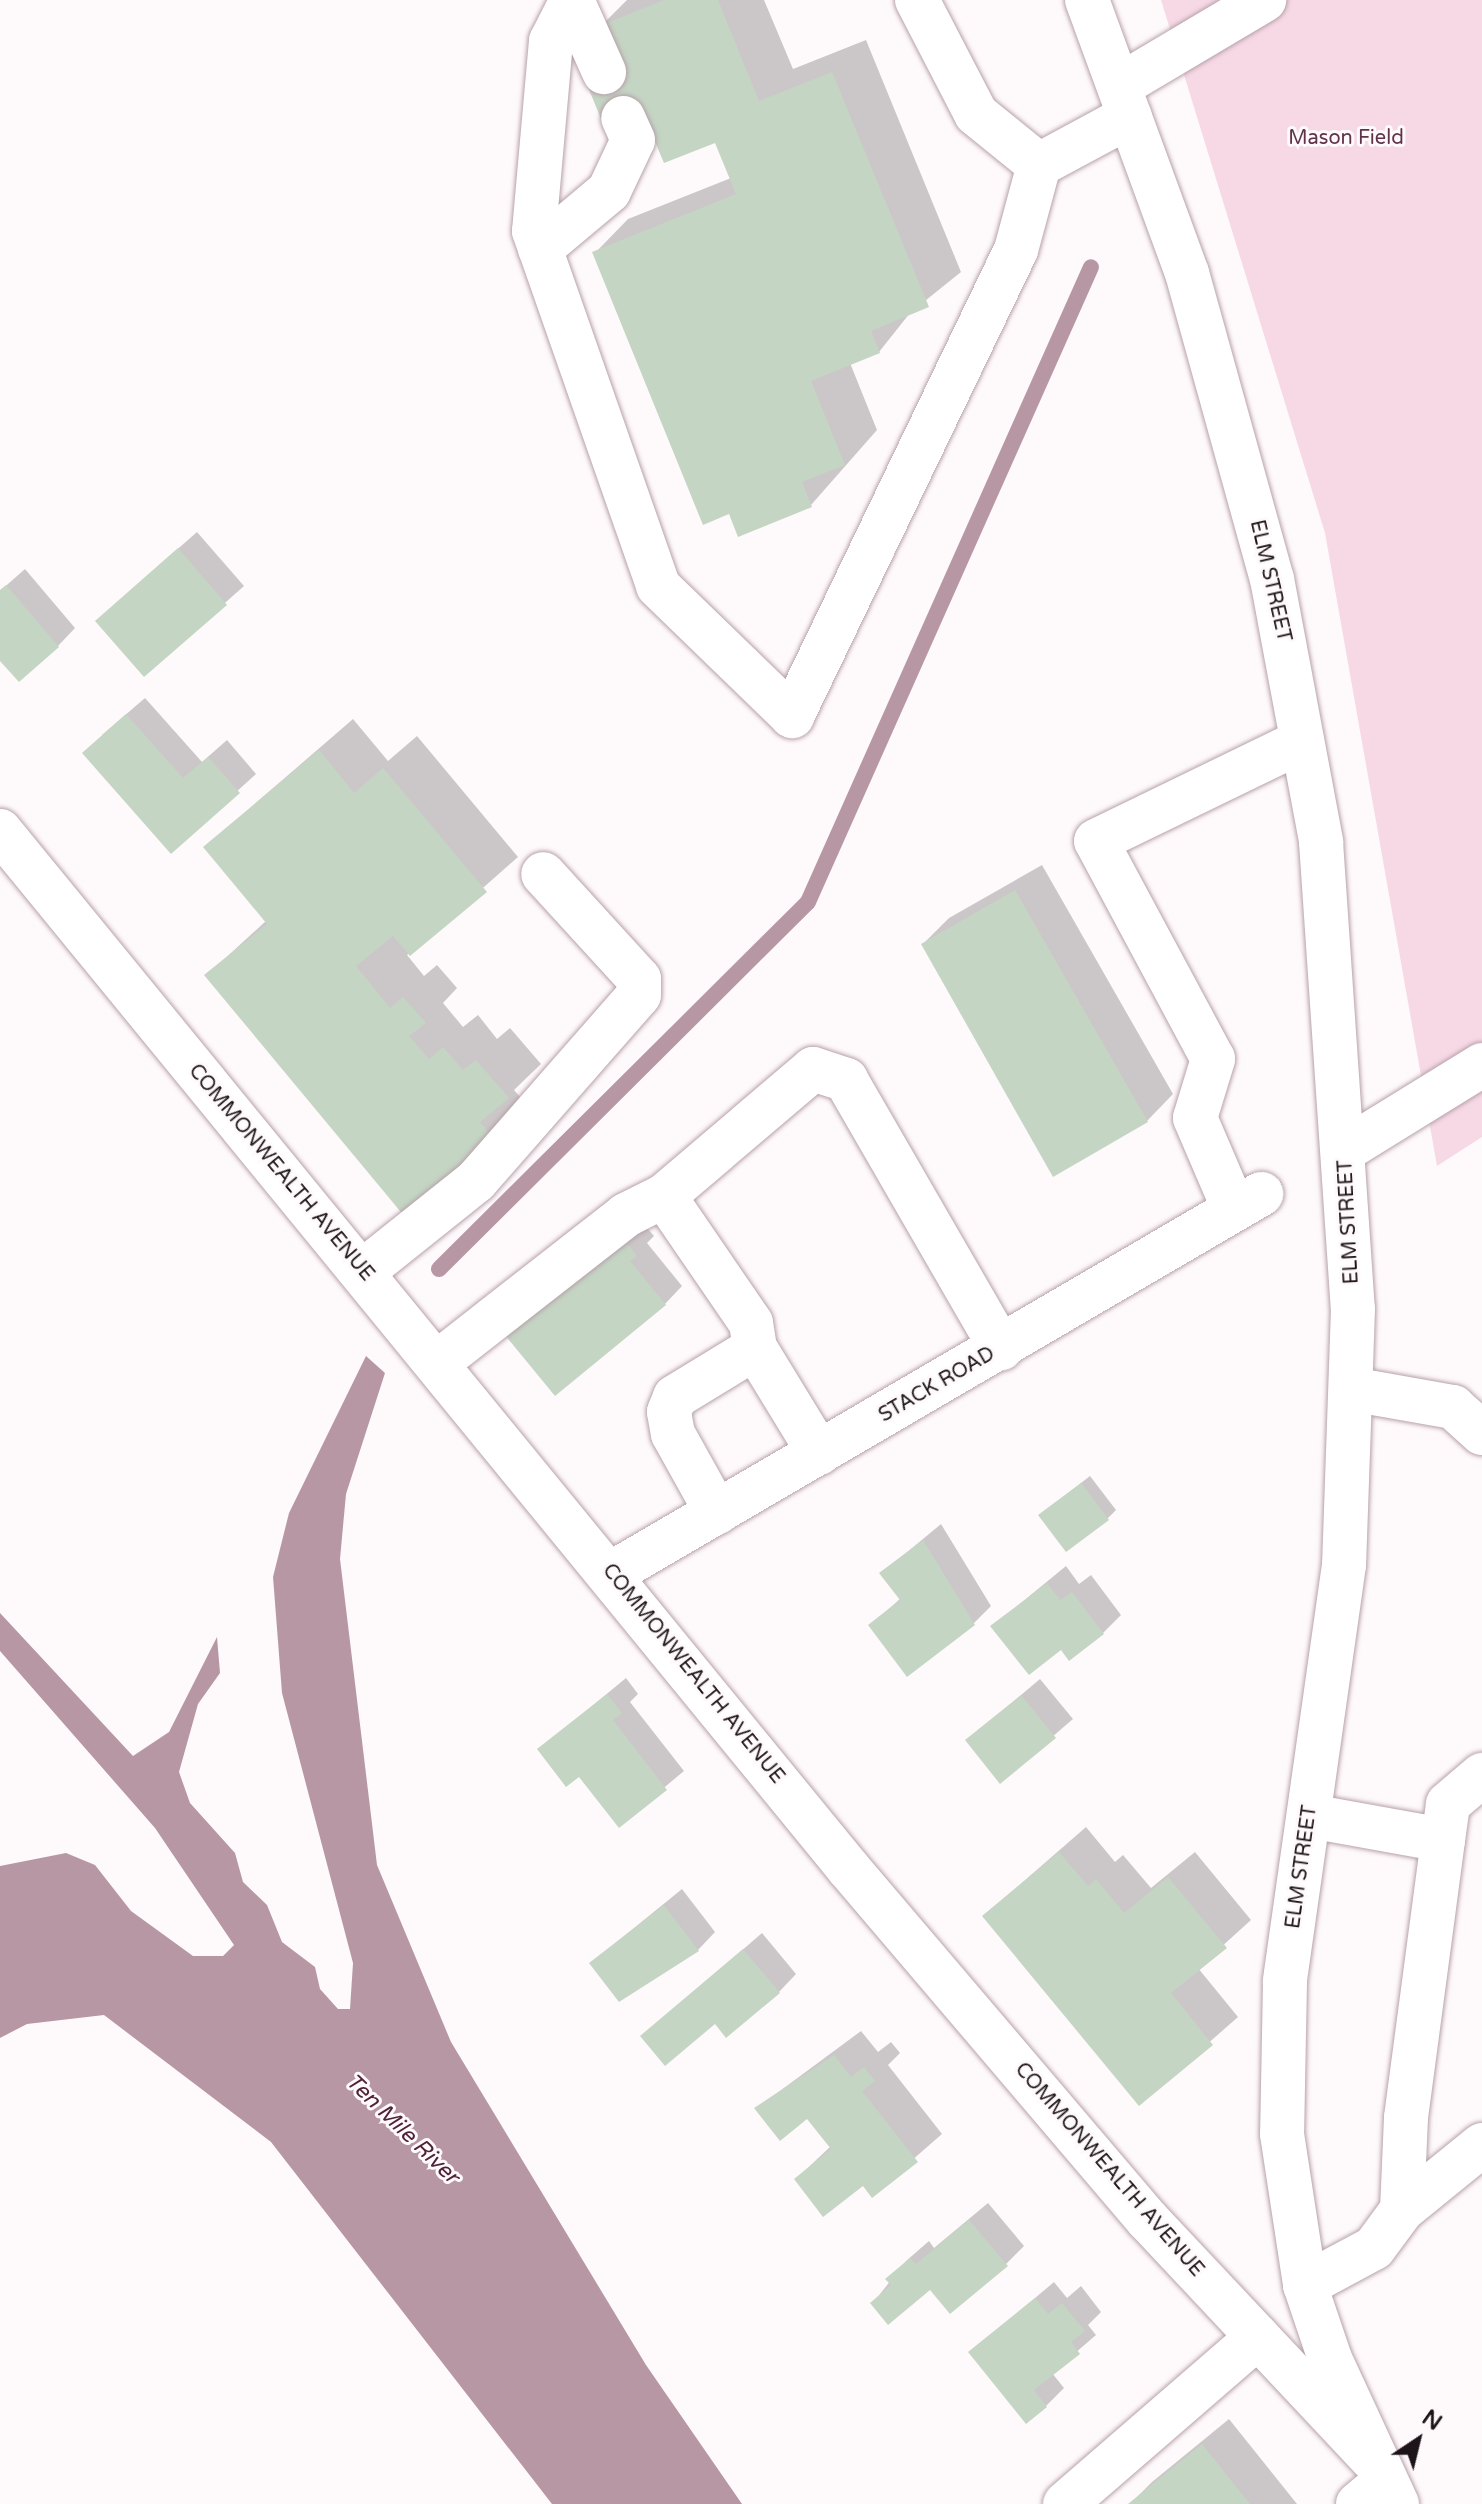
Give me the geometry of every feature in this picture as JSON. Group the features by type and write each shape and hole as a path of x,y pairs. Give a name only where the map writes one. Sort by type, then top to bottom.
{"street":[{"path":"572,0 604,72"},
{"path":"572,0 551,41 534,231 658,586 792,716 1016,250 1039,165 1264,0"},
{"path":"917,0 976,114 1039,165"},
{"name":"ELM STREET","path":"1087,0 1187,273 1264,548 1321,842 1346,1149 1351,1389 1344,1565 1285,1982 1281,2070 1290,2210 1305,2285 1378,2487"},
{"path":"540,249 609,191 633,140 623,118"},
{"name":"STACK ROAD","path":"612,1573 1248,1201 1195,1118 1213,1059 1096,841 1302,741"},
{"name":"COMMONWEALTH AVENUE","path":"0,831 612,1573 849,1869 1258,2337 1378,2487"},
{"path":"362,1272 476,1181 639,995 639,979 543,874"},
{"path":"1346,1149 1482,1065"},
{"path":"438,1362 626,1215 664,1196 813,1069 828,1071 846,1080 1001,1348"},
{"path":"664,1196 751,1323 755,1348 819,1453"},
{"path":"717,1513 673,1434 669,1412 675,1397 755,1348"},
{"path":"1351,1389 1472,1412"},
{"path":"1402,2210 1406,2118 1448,1804 1482,1775"},
{"path":"1310,1816 1443,1840"},
{"path":"1305,2285 1374,2248 1402,2210 1482,2145"},
{"path":"1065,2504 1258,2337"}],"green space":[{"name":"Mason Field","path":"1161,0 1482,0 1482,1137 1437,1166 1325,533"}],"water":[{"name":"Ten Mile River","path":"366,1356 385,1373 346,1494 340,1559 377,1865 451,2042 646,2365 742,2504 552,2504 271,2142 104,2015 27,2024 0,2038 0,1866 66,1853 95,1865 131,1911 193,1956 223,1956 234,1945 155,1828 0,1651 0,1613 133,1756 169,1732 217,1637 220,1673 198,1704 179,1772 190,1803 235,1853 243,1882 267,1905 282,1942 315,1967 320,1989 338,2009 350,2009 353,1963 282,1693 273,1577 289,1513"}],"building":[{"path":"664,0 718,0 759,101 832,72 929,307 871,331 880,353 811,381 845,465 802,482 812,507 738,537 729,514 703,525 592,252 736,194 715,143 664,163 642,111 604,126 585,80 597,27"},
{"path":"178,548 227,605 144,677 95,621"},
{"path":"6,585 59,647 19,682 0,661 0,590"},
{"path":"126,714 183,778 208,757 240,793 171,854 82,753"},
{"path":"319,750 354,793 383,768 487,892 410,956 393,936 356,966 390,1008 403,997 426,1023 409,1036 429,1059 443,1047 463,1070 476,1060 509,1098 480,1122 496,1141 405,1217 204,975 267,924 203,847"},
{"path":"1015,890 1148,1122 1053,1177 921,944"},
{"path":"624,1239 637,1256 630,1261 666,1305 555,1396 505,1335"},
{"path":"1081,1483 1109,1520 1066,1552 1038,1515"},
{"path":"923,1540 975,1625 907,1677 868,1625 900,1600 879,1573"},
{"path":"1047,1583 1060,1600 1072,1592 1104,1634 1069,1661 1061,1650 1029,1675 990,1626"},
{"path":"607,1694 622,1713 613,1720 667,1790 619,1828 579,1777 566,1787 537,1749"},
{"path":"1021,1695 1056,1738 1000,1784 965,1740"},
{"path":"1059,1852 1088,1886 1096,1879 1124,1913 1168,1877 1227,1948 1171,1993 1213,2045 1139,2106 982,1916"},
{"path":"664,1905 699,1951 619,2002 589,1963"},
{"path":"743,1949 780,1993 726,2038 715,2024 665,2066 640,2036"},
{"path":"834,2055 851,2077 864,2067 875,2081 862,2091 918,2162 872,2198 863,2186 823,2217 794,2179 831,2149 807,2119 780,2141 754,2108"},
{"path":"969,2220 1008,2266 950,2314 930,2290 888,2325 870,2303 891,2285 885,2279 910,2258 916,2264"},
{"path":"1035,2298 1048,2314 1062,2303 1085,2331 1071,2342 1080,2354 1034,2390 1047,2407 1026,2424 968,2352"},
{"path":"1202,2444 1250,2504 1128,2504"}],"waterway":[{"path":"439,1269 808,902 1091,267"}]}
